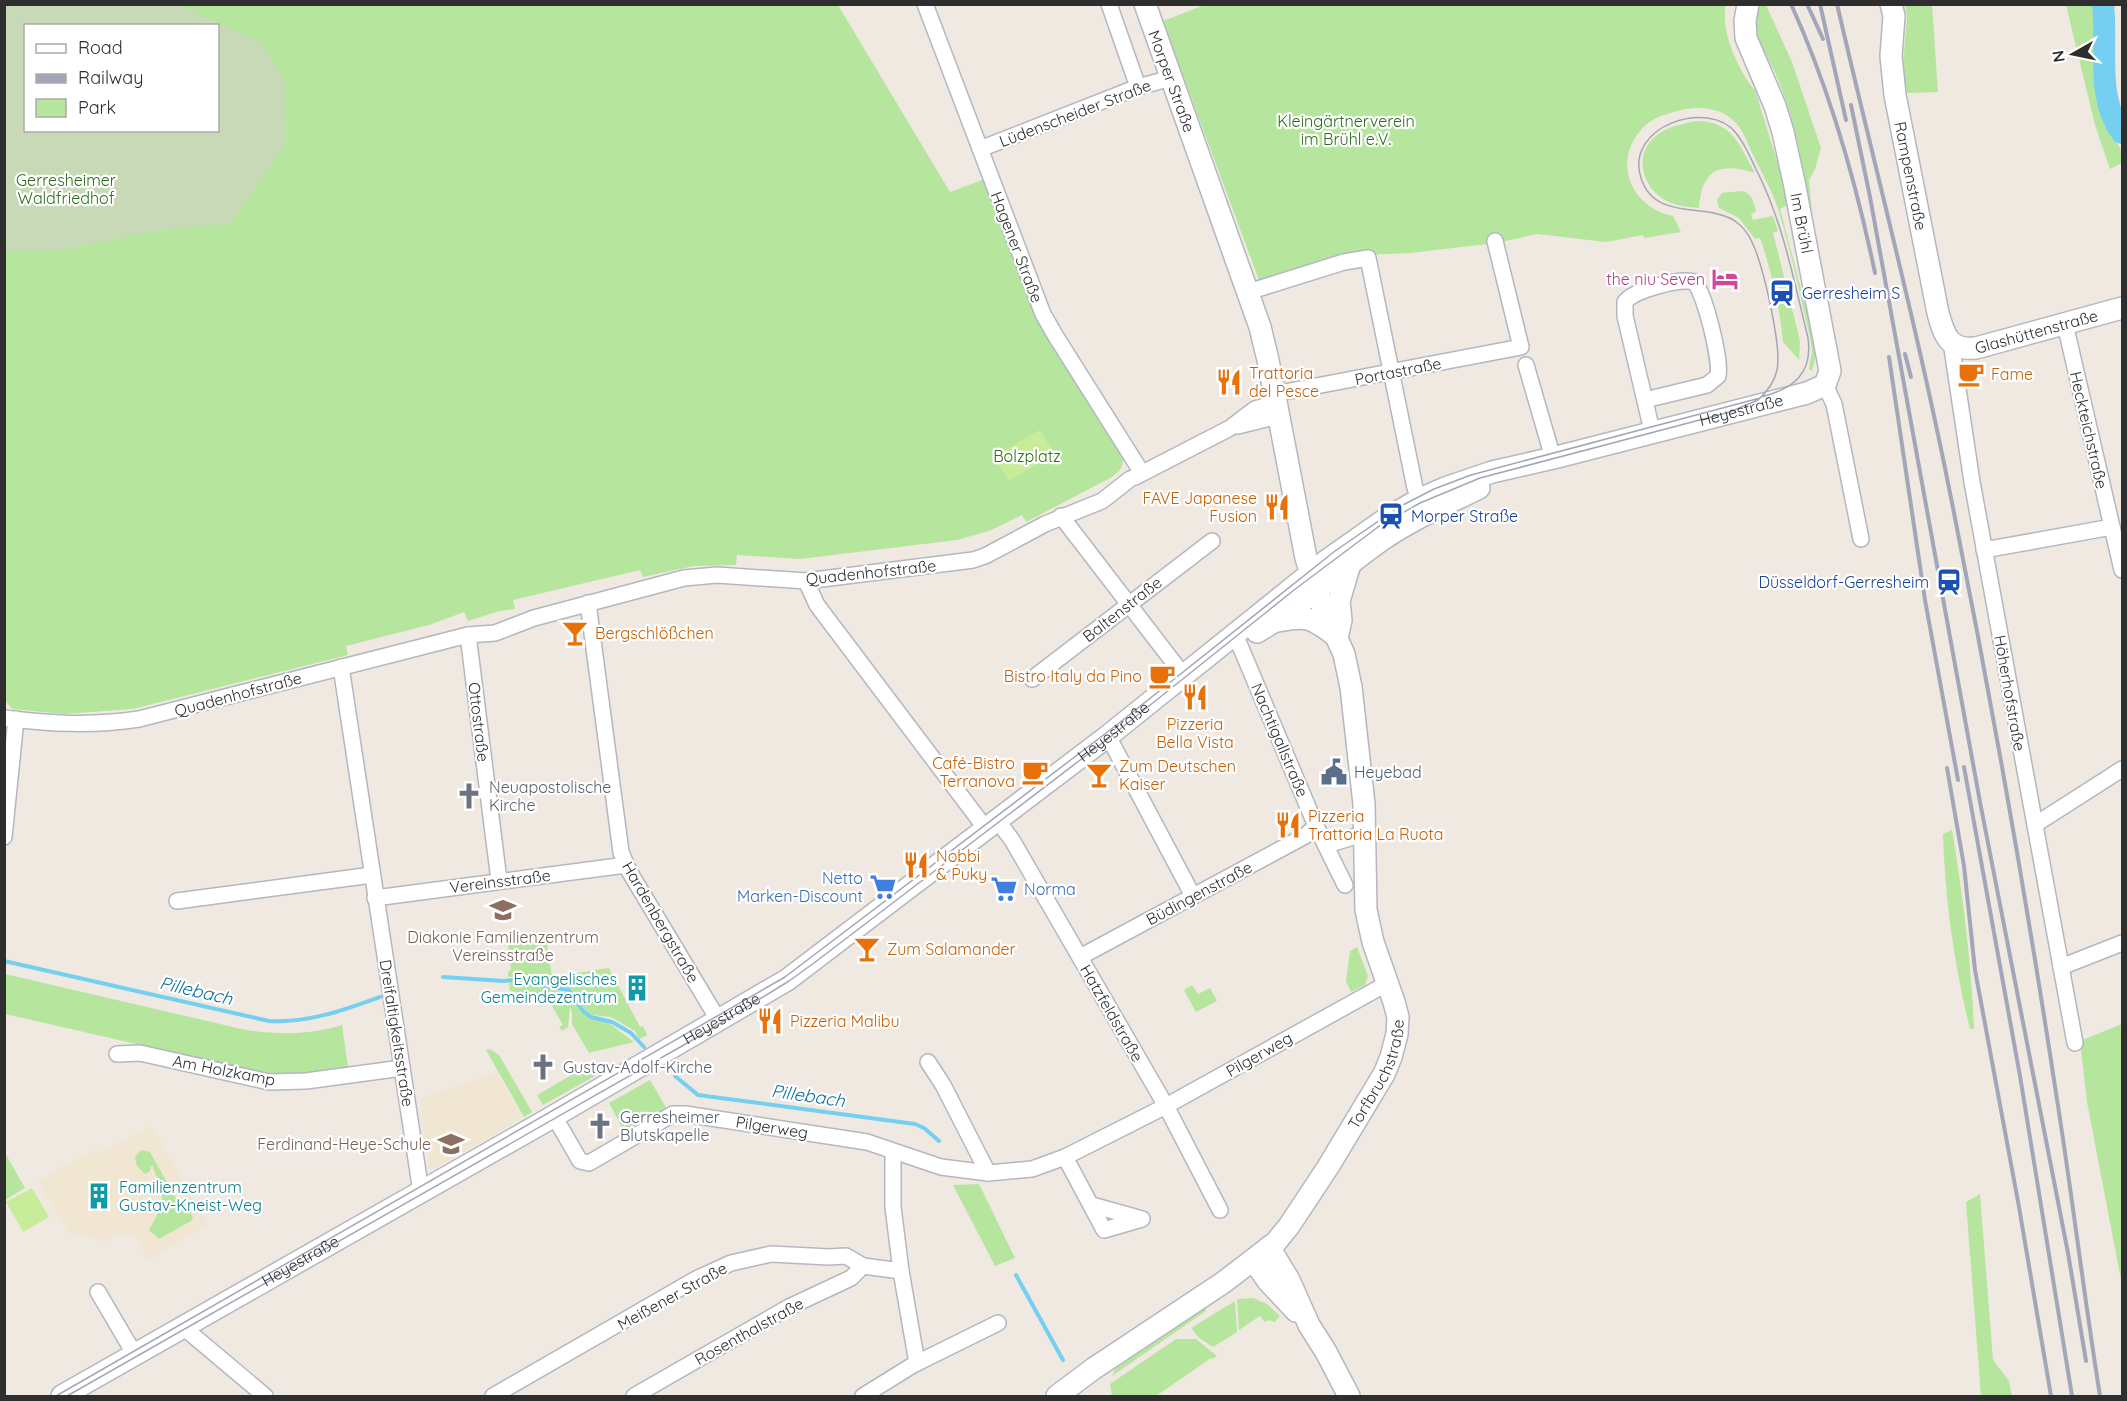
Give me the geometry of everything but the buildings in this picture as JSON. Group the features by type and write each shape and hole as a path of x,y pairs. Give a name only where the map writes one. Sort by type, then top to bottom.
{"main road":[{"name":"Morper Straße","path":"1145,4 1248,292 1264,345 1306,558 1314,582"},
{"name":"Im Brühl","path":"1733,4 1732,21 1735,36 1758,68"},
{"name":"Im Brühl","path":"1748,4 1744,21 1746,38 1775,106 1794,182 1829,367 1826,384"},
{"name":"Rampenstraße","path":"1891,4 1894,16 1891,56 1895,94 1938,313 1942,328 1951,342"},
{"name":"Glashüttenstraße","path":"1951,342 1962,348 1976,348 2122,308"},
{"name":"Heyestraße","path":"1237,637 1274,621 1314,582 1387,518 1445,488 1492,472 1807,393 1826,384"},
{"name":"Heyestraße","path":"62,1396 554,1116 787,980 1108,736 1216,650 1314,582 1350,564 1414,520 1528,464"},
{"path":"1274,621 1306,617 1337,637 1341,620 1339,601 1350,564"},
{"name":"Torfbruchstraße","path":"1057,1396 1269,1247 1289,1226 1328,1167 1384,1074 1395,1045 1398,1025 1394,1002 1369,927 1366,910 1365,833 1357,723 1348,671 1337,637 1314,582"},
{"path":"1269,1247 1289,1280 1308,1325"},
{"path":"1253,1260 1268,1281 1308,1325 1326,1352 1349,1396"}],"street":[{"name":"Hagener Straße","path":"925,4 1043,314 1136,476"},
{"name":"Morper Straße","path":"1109,4 1138,87"},
{"name":"Lüdenscheider Straße","path":"980,149 1138,87 1171,78"},
{"name":"Portastraße","path":"1276,405 1391,372 1521,347 1495,241"},
{"path":"1248,292 1344,262 1368,258 1415,488 1420,499"},
{"name":"Heyestraße","path":"1645,400 1707,385 1718,376 1719,361 1701,292 1694,282 1679,281 1635,293 1625,302 1625,316 1652,431"},
{"name":"Heckteichstraße","path":"2065,324 2122,570"},
{"name":"Höherhofstraße","path":"1951,342 1984,550 2076,1043"},
{"path":"1526,365 1553,458"},
{"path":"1826,384 1834,404 1861,539"},
{"name":"Quadenhofstraße","path":"10,719 68,725 133,720 468,634 495,633 532,619 588,603 670,581 699,576 739,576 806,581 973,560 1061,516 1102,501 1136,476 1276,405"},
{"path":"1061,516 1184,676"},
{"path":"1984,550 2112,527"},
{"name":"Baltenstraße","path":"1032,679 1212,541"},
{"name":"Hatzfeldstraße","path":"806,581 817,605 991,825 1012,840 1166,1106 1220,1210"},
{"name":"Hardenbergstraße","path":"588,603 621,852 626,865 719,1021"},
{"name":"Ottostraße","path":"468,634 499,880"},
{"name":"Nachtigallstraße","path":"1237,637 1316,826 1345,885"},
{"name":"Dreifaltigkeitsstraße","path":"341,667 421,1192"},
{"path":"4,837 10,719"},
{"path":"1108,736 1193,896"},
{"path":"2036,824 2122,769"},
{"name":"Büdingenstraße","path":"1080,957 1305,836 1316,826"},
{"path":"1327,845 1365,833"},
{"name":"Vereinsstraße","path":"375,898 626,865"},
{"path":"177,901 372,875"},
{"path":"2061,967 2122,943"},
{"name":"Pilgerweg","path":"554,1116 580,1161 589,1163 673,1114 685,1114 867,1142 941,1167 988,1173 1032,1169 1065,1157 1166,1106 1388,983"},
{"name":"Am Holzkamp","path":"117,1054 140,1053 269,1083 306,1081 402,1068"},
{"path":"928,1062 943,1085 988,1173"},
{"path":"893,1152 893,1207 916,1363"},
{"path":"1065,1157 1092,1205"},
{"name":"Meißener Straße","path":"497,1396 696,1280 731,1263 771,1254 846,1256 863,1266 901,1271"},
{"name":"Rosenthalstraße","path":"634,1396 789,1307 850,1278 863,1266"},
{"path":"98,1292 135,1354"},
{"path":"863,1396 916,1363 998,1323"},
{"path":"183,1327 265,1396"}],"shaded area":[{"name":"Ferdinand-Heye-Schule","path":"497,1073 522,1118 430,1170 420,1099"},
{"path":"151,1126 208,1225 148,1260 136,1236 122,1233 108,1242 68,1232 38,1181 97,1148 101,1153"}],"green space":[{"name":"Kleingärtnerverein im Brühl e.V.","path":"1207,4 1725,5 1725,27 1729,40 1742,71 1755,90 1782,177 1788,205 1780,209 1814,338 1816,354 1812,371 1809,369 1812,351 1810,337 1787,241 1773,195 1739,126 1725,114 1707,108 1686,109 1652,120 1637,135 1630,149 1627,163 1629,177 1644,202 1673,216 1681,232 1644,238 1643,235 1606,242 1537,234 1496,243 1410,253 1345,256 1260,283 1163,21"},
{"name":"Gerresheimer Waldfriedhof","path":"4,5 178,5 262,43 285,81 286,143 231,223 154,231 64,250 5,251"},
{"name":"Bolzplatz","path":"5,5 838,5 950,192 990,177 1026,277 1122,454 1122,467 1112,477 1026,522 1022,515 989,531 957,540 800,559 737,555 736,565 694,566 643,577 640,570 513,600 515,609 499,611 468,621 464,612 429,625 346,646 348,655 133,709 64,714 12,709 5,700"},
{"path":"1761,5 1766,5 1792,62 1821,148 1809,180 1813,225 1790,113 1757,33 1757,15"},
{"path":"1905,5 1932,5 1938,92 1907,93 1903,65 1907,17"},
{"path":"2066,5 2093,5 2095,18 2093,54 2097,90 2108,129 2122,151 2122,163 2110,169 2095,125"},
{"path":"1696,121 1708,122 1727,130 1739,144 1755,173 1731,168 1715,172 1704,185 1699,208 1674,204 1658,195 1651,188 1643,170 1645,152 1649,143 1657,135 1671,127"},
{"path":"1742,191 1750,196 1753,202 1756,212 1751,214 1753,220 1773,216 1778,231 1773,233 1800,341 1799,360 1783,342 1775,289 1760,238 1755,239 1739,218 1719,208 1717,200 1722,193"},
{"name":"Bolzplatz","path":"1040,430 1054,454 1009,481 994,456"},
{"path":"1952,830 1966,929 1974,1029 1970,1029 1964,1005 1948,908 1943,834"},
{"path":"545,931 552,976 573,973 571,985 575,988 577,973 609,968 640,1027 643,1026 647,1035 639,1039 635,1031 611,1017 592,1015 586,1011 571,989 546,984 533,975 508,977 508,972 511,970 507,937"},
{"path":"1357,947 1368,976 1365,985 1351,992 1346,981 1350,951"},
{"path":"5,974 246,1030 294,1033 318,1031 342,1025 348,1067 287,1075 268,1074 5,1014"},
{"path":"531,980 539,987 564,992 578,1003 585,1015 610,1024 634,1042 589,1053 572,1024 570,1007 568,1027 562,1031 559,1027 563,1025 548,999 510,991 509,982"},
{"path":"1192,985 1198,994 1210,988 1217,1001 1196,1012 1184,990"},
{"path":"2122,1024 2122,1285 2087,1102 2080,1041"},
{"path":"490,1049 499,1055 532,1112 524,1117 486,1050"},
{"path":"589,1065 595,1076 543,1105 537,1095"},
{"path":"650,1080 668,1111 626,1135 609,1103"},
{"path":"141,1150 150,1152 178,1202 183,1200 193,1217 191,1221 159,1239 149,1230 160,1208 162,1190 153,1166 145,1174 137,1166 135,1157"},
{"path":"5,1153 25,1188 4,1200"},
{"path":"979,1184 1015,1258 995,1266 953,1185"},
{"path":"32,1188 49,1217 23,1232 6,1202"},
{"path":"1980,1194 1993,1360 2009,1381 2012,1396 1981,1396 1966,1202"},
{"path":"1253,1298 1267,1304 1280,1316 1275,1322 1269,1320 1265,1322 1260,1316 1239,1330 1237,1299"},
{"path":"1235,1301 1237,1332 1213,1347 1199,1338 1191,1328"},
{"path":"1205,1308 1206,1311 1112,1376 1115,1369"},
{"path":"1176,1339 1196,1339 1217,1356 1156,1396 1112,1396 1110,1384"}],"waterway":[{"path":"2103,4 2105,87 2108,104 2122,133"},
{"name":"Pillebach","path":"4,961 269,1021 312,1018 380,997"},
{"name":"Pillebach","path":"443,977 504,981 531,978 543,986 569,990 583,1011 591,1017 612,1022 631,1033 644,1047"},
{"name":"Pillebach","path":"675,1076 698,1095 915,1124 924,1128 939,1141"},
{"name":"Pillebach","path":"1016,1275 1063,1360"}],"tram line":[{"path":"56,1396 785,977 1114,727 1335,551 1399,507 1434,489 1471,475 1760,398 1761,397 1772,394 1791,384 1804,370 1809,351 1808,338 1774,210 1756,169 1736,133 1723,123 1707,118 1690,118 1672,123 1656,132 1645,144 1639,160 1641,178 1648,192 1658,201 1669,206 1723,216 1738,223 1750,239 1761,268 1770,306 1778,359 1774,379 1764,394 1761,397 1758,400 1730,412 1480,478 1420,503 1378,527 1294,590 1109,738 789,981 696,1038 67,1396"}],"railway":[{"path":"1791,4 1830,103 1859,205 1875,273"},
{"path":"1807,4 1823,39"},
{"path":"1820,4 1846,120"},
{"path":"1837,4 1922,363 1978,635 2044,1017 2100,1396"},
{"path":"1851,105 1870,197 1980,802 2068,1253 2086,1361"},
{"path":"1905,354 1911,377"},
{"path":"1889,357 1925,600 1958,780"},
{"path":"1964,767 2020,1076 2072,1396"},
{"path":"1947,768 1964,866 1975,970 2051,1396"}],"place":[{"name":"the niu Seven","path":"1725,279"},
{"name":"Gerresheim S","path":"1782,293"},
{"name":"Fame","path":"1971,374"},
{"name":"Trattoria del Pesce","path":"1229,382"},
{"name":"FAVE Japanese Fusion","path":"1277,507"},
{"name":"Morper Straße","path":"1391,516"},
{"name":"Düsseldorf-Gerresheim","path":"1949,582"},
{"name":"Bergschlößchen","path":"575,633"},
{"name":"Bistro Italy da Pino","path":"1162,676"},
{"name":"Pizzeria Bella Vista","path":"1195,697"},
{"name":"Café-Bistro Terranova","path":"1035,772"},
{"name":"Heyebad","path":"1334,772"},
{"name":"Zum Deutschen Kaiser","path":"1099,775"},
{"name":"Neuapostolische Kirche","path":"469,796"},
{"name":"Pizzeria Trattoria La Ruota","path":"1288,825"},
{"name":"Nobbi & Puky","path":"916,865"},
{"name":"Netto Marken-Discount","path":"883,887"},
{"name":"Norma","path":"1004,889"},
{"name":"Diakonie Familienzentrum Vereinsstraße","path":"503,910"},
{"name":"Zum Salamander","path":"867,949"},
{"name":"Evangelisches Gemeindezentrum","path":"637,988"},
{"name":"Pizzeria Malibu","path":"770,1021"},
{"name":"Gustav-Adolf-Kirche","path":"543,1067"},
{"name":"Gerresheimer Blutskapelle","path":"600,1126"},
{"name":"Ferdinand-Heye-Schule","path":"451,1144"},
{"name":"Familienzentrum Gustav-Kneist-Weg","path":"99,1196"}]}
